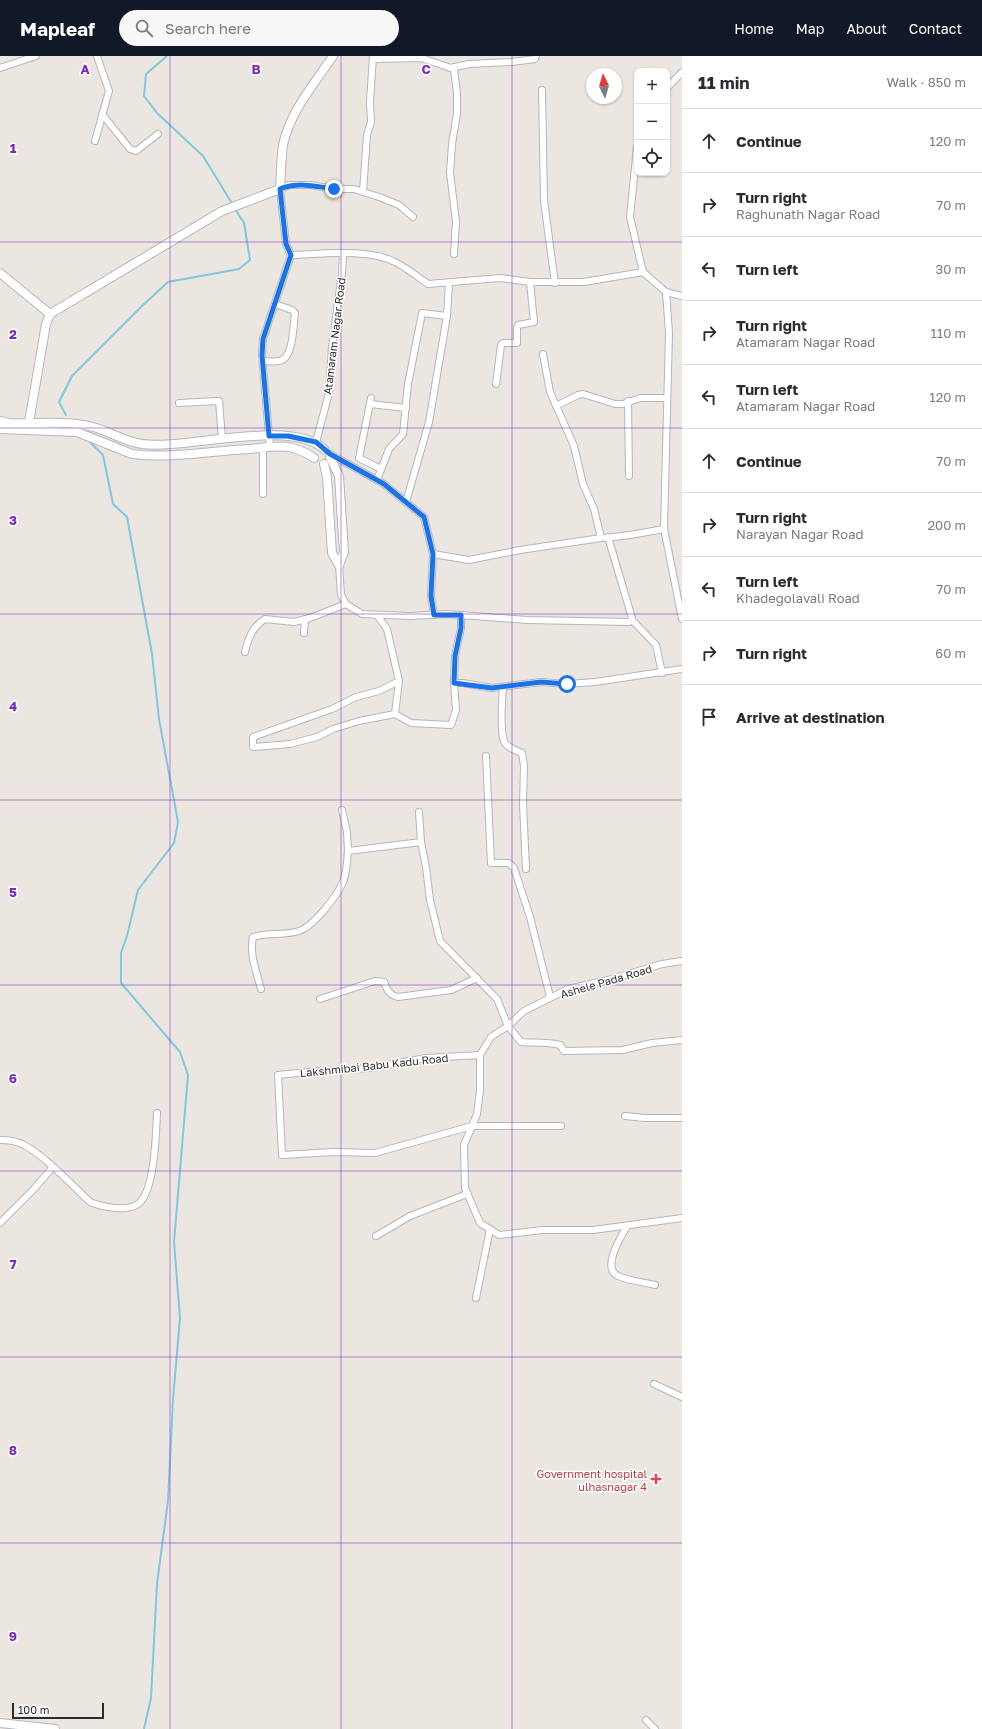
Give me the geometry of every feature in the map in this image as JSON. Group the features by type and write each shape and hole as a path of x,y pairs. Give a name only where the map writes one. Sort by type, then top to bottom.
{"street":[{"path":"0,68 36,56"},
{"path":"95,141 109,91 98,56"},
{"path":"263,494 266,447 269,436 263,361 263,339 291,255 286,244 280,189 283,145 296,110 332,56"},
{"path":"450,68 492,62 526,61 535,58 536,56"},
{"path":"363,192 367,135 372,122 371,82 374,57 421,58 454,69 457,92 457,112 452,144 450,173 456,221 454,254"},
{"path":"670,85 682,72"},
{"path":"542,90 544,201 555,283"},
{"path":"102,114 130,149 136,151 158,134"},
{"path":"634,176 630,217 643,272 666,292 682,296"},
{"path":"28,427 46,324 50,314 222,211 289,185 334,189 354,189 399,205 413,217"},
{"path":"291,255 343,253 380,256 397,263 428,284 500,278 530,282 584,282 643,272"},
{"name":"Atamaram Nagar Road","path":"316,442 329,393 332,347 342,273 343,253"},
{"path":"0,273 50,314"},
{"path":"496,384 501,345 503,343 516,343 518,325 534,322 530,282"},
{"path":"406,502 429,422 447,316 449,283"},
{"path":"666,292 669,333 664,528 682,619"},
{"path":"263,361 279,361 285,359 290,353 295,313 292,310 275,304"},
{"path":"377,480 389,449 403,434 408,384 422,313 447,316"},
{"path":"543,354 550,392 574,446 583,484 594,509 632,620 658,647 662,673"},
{"path":"556,406 583,394 615,404 623,404 628,401 650,397 667,398"},
{"path":"179,403 219,401 228,450"},
{"path":"381,469 359,458 370,401 406,408"},
{"path":"628,401 629,476"},
{"path":"324,464 319,464 314,458 304,452 288,447 266,447 163,456 141,455 132,454 77,432 28,427 4,422 1,431 28,427 78,424 94,427 141,444 161,444 225,438 269,436 288,436 316,442 328,453 377,480 424,517 433,554 431,596 434,615"},
{"path":"141,444 141,455"},
{"path":"314,458 316,450 328,453"},
{"path":"324,464 328,461 328,453"},
{"path":"328,453 339,476 344,552 338,565"},
{"path":"324,464 327,477 332,553 338,565 341,595 346,604 362,614 461,615 527,620 620,622 632,620"},
{"path":"433,554 470,560 520,550 630,535 664,528"},
{"path":"245,652 252,632 256,626 265,619 294,622 346,604"},
{"path":"377,615 387,629 399,681 395,714"},
{"path":"399,681 379,691 356,697 332,709 253,737 253,747 290,744 317,737 333,729 359,721 395,714 410,723 451,725 456,710 454,683 455,656 461,628 461,615"},
{"path":"304,633 305,619"},
{"path":"454,683 492,688 541,682 567,684 595,682 682,669"},
{"path":"503,687 502,723 504,741 511,749 522,752 524,766 523,804 526,869"},
{"path":"486,756 491,863 509,864 514,868 530,917 550,997"},
{"path":"261,989 252,946 254,937 293,933 307,927 326,908 340,889 347,868 348,851 347,832 342,810"},
{"path":"419,812 421,842 430,900 440,941 496,999 508,1026 521,1042 540,1044 552,1043 560,1045 564,1051 623,1050 652,1043 682,1040"},
{"path":"348,851 421,842"},
{"name":"Ashele Pada Road","path":"480,1055 491,1037 508,1026 524,1011 550,997 568,989 682,960"},
{"path":"320,999 375,981 384,982 389,993 392,996 398,997 451,990 477,978"},
{"path":"480,1055 479,1102 477,1114 464,1145 464,1188 480,1223 499,1235 543,1230 593,1230 682,1218"},
{"name":"Lakshmibai Babu Kadu Road","path":"472,1126 375,1154 333,1152 282,1155 278,1075 370,1068 426,1058 480,1055"},
{"path":"0,1140 8,1140 24,1144 90,1202 100,1206 112,1208 128,1208 138,1204 145,1196 154,1157 157,1113"},
{"path":"625,1116 682,1118"},
{"path":"472,1126 561,1126"},
{"path":"0,1223 33,1190 52,1168"},
{"path":"376,1236 410,1216 466,1194"},
{"path":"627,1226 612,1258 610,1265 612,1270 617,1276 655,1285"},
{"path":"476,1298 490,1229"},
{"path":"654,1384 682,1397"},
{"path":"646,1720 655,1729"},
{"path":"0,1723 55,1729"}],"waterway":[{"path":"167,56 146,74 144,96 157,113 203,156 233,205"},
{"path":"66,415 59,402 72,376 168,282 239,269 250,260 244,223 235,209"},
{"path":"90,442 103,455 113,504 127,517 152,654 159,719 178,822 174,843 138,890 127,936 121,953 121,983 180,1052 188,1075 174,1242 180,1318 173,1399 168,1501 157,1584 151,1698 144,1729"}],"place":[{"name":"Government hospital ulhasnagar 4","path":"656,1479"}],"route":[{"path":"334,189 289,185 280,189 286,244 291,255 263,339 262,355 269,436 288,436 316,442 330,454 384,484 424,517 433,554 431,596 434,615 461,615 461,628 455,656 454,683 464,683 492,688 541,682 567,684"}]}
